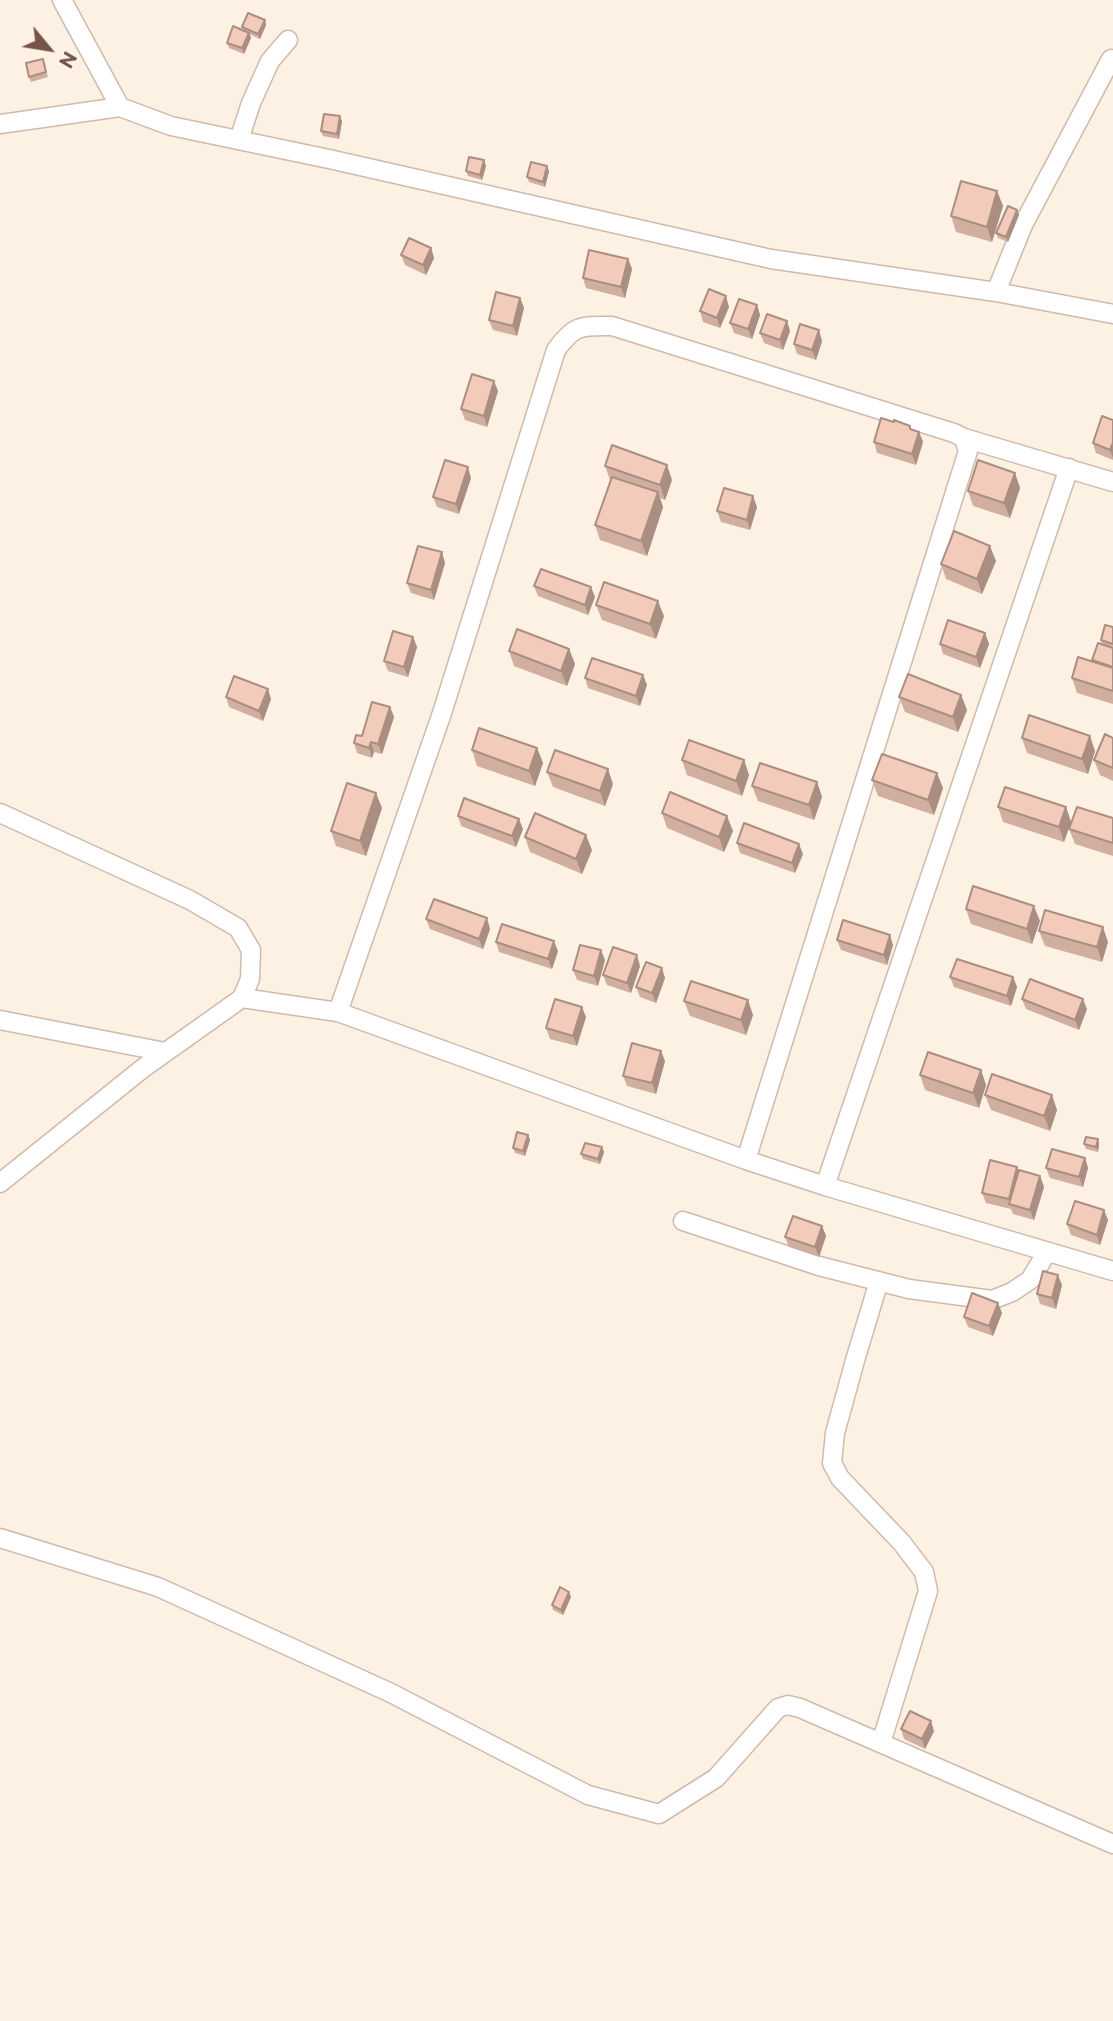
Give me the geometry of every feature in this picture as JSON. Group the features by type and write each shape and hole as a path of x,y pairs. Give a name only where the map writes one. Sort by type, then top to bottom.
{"street":[{"path":"62,0 120,107"},
{"path":"239,140 251,103 270,61 288,40"},
{"path":"996,292 1023,225 1111,59"},
{"path":"0,124 120,107 171,127 330,159 771,259 996,292 1113,314"},
{"path":"338,1012 442,713 556,350 568,334 584,326 612,326 964,438 1113,482"},
{"path":"746,1160 968,451 964,438"},
{"path":"825,1186 1069,468"},
{"path":"0,813 190,900 238,928 251,950 250,979 242,998 165,1052 0,1183"},
{"path":"242,998 338,1012 746,1160 1113,1271"},
{"path":"0,1020 165,1052"},
{"path":"683,1220 819,1266 909,1289 992,1300 1012,1292 1030,1280 1047,1252"},
{"path":"879,1281 835,1433 832,1463 840,1478 902,1543 924,1572 928,1591 881,1744"},
{"path":"0,1538 158,1587 391,1693 588,1795 659,1814 716,1777 778,1708 788,1705 1113,1844"}],"building":[{"path":"248,13 265,20 258,34 242,27"},
{"path":"233,26 249,33 242,48 227,43"},
{"path":"43,59 46,72 29,77 26,63"},
{"path":"324,114 340,116 337,134 321,131"},
{"path":"469,157 484,160 480,175 466,171"},
{"path":"531,162 547,166 543,182 527,177"},
{"path":"961,181 997,191 987,227 951,216"},
{"path":"1008,206 1017,210 1006,237 996,233"},
{"path":"409,238 431,248 423,265 401,255"},
{"path":"589,250 628,259 621,287 583,278"},
{"path":"709,289 726,296 717,318 700,311"},
{"path":"496,292 520,298 513,326 489,320"},
{"path":"739,299 757,305 748,329 730,323"},
{"path":"767,314 787,321 780,340 760,333"},
{"path":"800,324 819,330 812,350 794,344"},
{"path":"472,374 494,381 484,416 461,409"},
{"path":"1102,416 1113,420 1113,442 1110,450 1093,443"},
{"path":"881,418 894,420 919,432 912,454 874,442"},
{"path":"612,445 667,465 660,485 605,466"},
{"path":"445,460 468,467 456,504 433,497"},
{"path":"978,460 1015,473 1004,503 968,491"},
{"path":"612,477 658,492 641,541 595,525"},
{"path":"724,488 753,496 747,520 717,511"},
{"path":"954,531 990,546 977,579 941,564"},
{"path":"418,546 442,552 431,590 407,583"},
{"path":"541,569 591,587 585,605 534,586"},
{"path":"604,582 658,601 650,624 596,605"},
{"path":"948,620 985,633 976,657 940,644"},
{"path":"1105,625 1113,627 1113,644 1101,640"},
{"path":"517,629 569,649 561,671 509,651"},
{"path":"393,631 413,637 404,667 384,661"},
{"path":"1098,643 1113,648 1113,667 1092,660"},
{"path":"1078,657 1113,668 1113,691 1072,678"},
{"path":"592,658 643,675 636,696 585,678"},
{"path":"908,674 961,695 953,717 899,697"},
{"path":"234,676 268,689 259,711 226,697"},
{"path":"372,702 390,707 378,744 371,742 369,748 354,743 356,735 362,736"},
{"path":"1029,715 1090,736 1082,759 1022,738"},
{"path":"479,728 537,748 529,771 472,750"},
{"path":"1105,734 1113,738 1113,768 1094,760"},
{"path":"689,740 744,760 736,781 682,760"},
{"path":"555,750 608,769 600,791 547,772"},
{"path":"882,754 937,773 928,800 872,780"},
{"path":"760,763 817,782 809,805 752,786"},
{"path":"347,783 376,793 360,841 331,831"},
{"path":"1005,787 1066,807 1059,827 998,807"},
{"path":"670,792 727,816 719,837 662,813"},
{"path":"464,798 519,819 512,836 458,816"},
{"path":"1077,807 1113,818 1113,843 1069,829"},
{"path":"535,813 586,835 576,859 525,837"},
{"path":"744,823 799,844 792,863 737,843"},
{"path":"973,886 1034,906 1027,929 966,909"},
{"path":"434,899 487,918 479,939 426,919"},
{"path":"1045,910 1103,927 1097,947 1039,931"},
{"path":"843,920 890,935 884,955 837,940"},
{"path":"502,924 554,941 548,959 496,942"},
{"path":"580,945 601,950 594,976 573,970"},
{"path":"613,947 637,955 627,983 603,975"},
{"path":"957,959 1013,977 1007,996 950,977"},
{"path":"646,962 662,968 652,993 636,987"},
{"path":"1030,979 1083,999 1075,1020 1022,999"},
{"path":"691,981 748,1000 741,1020 684,1001"},
{"path":"555,999 582,1007 573,1036 546,1028"},
{"path":"632,1043 661,1051 652,1083 623,1076"},
{"path":"928,1052 981,1070 973,1093 920,1075"},
{"path":"992,1074 1052,1095 1044,1116 985,1095"},
{"path":"517,1132 528,1135 523,1151 513,1148"},
{"path":"1086,1137 1098,1139 1096,1147 1084,1144"},
{"path":"585,1143 602,1147 598,1159 581,1154"},
{"path":"1052,1149 1085,1158 1079,1177 1046,1168"},
{"path":"990,1160 1017,1167 1009,1199 982,1193"},
{"path":"1019,1170 1040,1176 1030,1210 1009,1204"},
{"path":"1075,1201 1104,1210 1097,1235 1067,1224"},
{"path":"793,1216 822,1226 815,1247 785,1237"},
{"path":"1043,1271 1058,1275 1052,1298 1037,1294"},
{"path":"972,1293 998,1303 989,1326 964,1317"},
{"path":"560,1587 569,1592 561,1610 552,1605"},
{"path":"910,1711 931,1721 922,1739 901,1729"}]}
